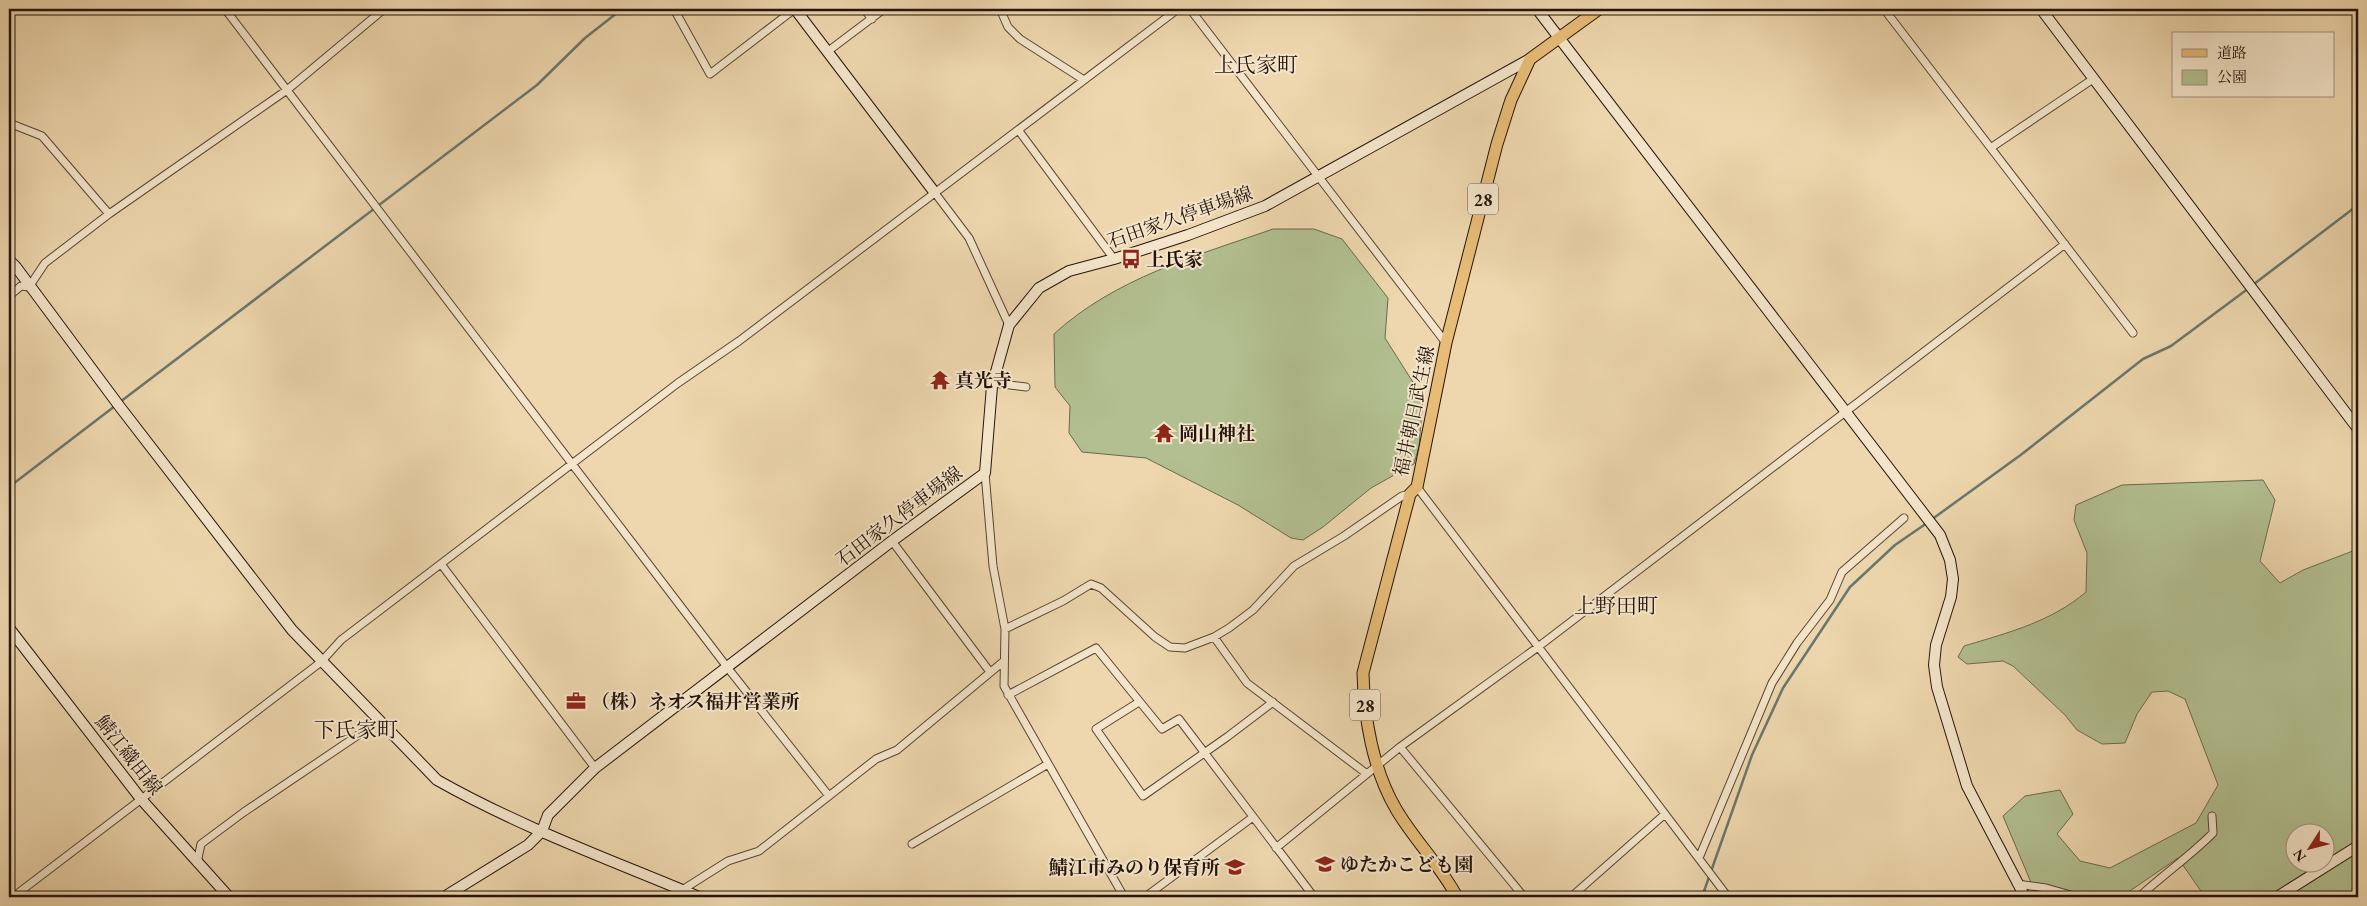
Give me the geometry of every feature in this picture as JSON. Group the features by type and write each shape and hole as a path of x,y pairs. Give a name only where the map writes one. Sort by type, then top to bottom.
{"main road":[{"name":"福井朝日武生線","path":"1457,897 1396,808 1378,764 1369,732 1363,674 1414,491 1446,343 1497,144 1511,100 1530,59 1599,9"}],"street":[{"path":"225,9 572,464 829,796"},
{"path":"29,287 45,263 109,214 287,90 384,9"},
{"path":"674,9 710,74 793,10 969,238 1009,325"},
{"path":"864,9 872,19"},
{"path":"827,52 884,9"},
{"path":"1000,9 1008,26 1020,39 1084,80"},
{"path":"14,897 321,662 341,640 678,383 739,341 1178,9"},
{"path":"1190,9 1446,343"},
{"path":"1537,9 1940,535 1950,560 1953,579 1951,597 1936,645 1934,665 1937,687 1967,786 2025,897"},
{"path":"1886,9 2133,333"},
{"path":"2041,9 2358,429"},
{"name":"石田家久停車場線","path":"444,897 528,845 542,831 548,815 594,768 892,541 985,473 993,383 1009,325 1039,288 1069,271 1114,259 1188,235 1265,206 1530,59"},
{"path":"1992,147 2093,79"},
{"path":"9,123 42,136 109,214"},
{"path":"1018,131 1114,259"},
{"path":"1276,848 1400,747 1538,646 2065,244"},
{"path":"9,260 292,630 437,780 466,796 542,831 699,897"},
{"path":"9,296 21,286 29,287"},
{"path":"993,383 1026,387"},
{"path":"985,473 993,566 1006,629 1004,686 1124,897"},
{"path":"1006,629 1063,602 1091,584 1101,588 1128,614 1170,647 1185,648 1214,637 1253,610 1294,566 1344,536 1402,496 1414,491 1538,646 1728,897"},
{"path":"1699,858 1757,717 1777,675 1797,643 1830,600 1842,572 1904,518"},
{"path":"892,541 990,672"},
{"path":"441,564 594,768"},
{"name":"鯖江織田線","path":"9,628 141,800 229,897"},
{"path":"1214,637 1247,683 1367,774"},
{"path":"1008,695 1096,648 1162,729 1179,720 1314,897"},
{"path":"671,897 684,891 728,861 759,851 876,759 897,750 1004,661"},
{"path":"1139,702 1096,729 1143,796 1204,754 1272,702"},
{"path":"196,862 201,844 244,812 379,721"},
{"path":"1400,747 1524,897"},
{"path":"912,844 1048,764"},
{"path":"1571,897 1665,814"},
{"path":"1144,897 1253,816"},
{"path":"2139,897 2159,878 2179,865 2213,833 2212,816"},
{"path":"2277,897 2358,846"},
{"path":"2017,884 2046,888 2078,897"}],"green space":[{"path":"1273,229 1314,229 1342,239 1388,298 1385,338 1423,398 1419,446 1414,464 1371,488 1323,527 1303,540 1291,538 1238,505 1146,458 1082,452 1069,433 1070,406 1055,387 1054,334 1078,315 1103,298 1157,271"},
{"path":"2263,480 2275,500 2260,561 2280,583 2303,570 2358,549 2358,897 2205,897 2178,858 2121,897 2035,892 2003,816 2025,796 2060,790 2073,814 2057,834 2080,861 2110,868 2196,823 2218,785 2185,699 2168,691 2152,692 2137,714 2125,743 2102,744 2077,730 2065,715 2013,666 2003,661 1967,664 1958,657 1964,646 2043,619 2086,592 2087,553 2074,520 2076,505 2122,485"}],"waterway":[{"path":"120,402 537,85 585,38 622,9"},
{"path":"2254,284 2358,205"},
{"path":"1931,520 2022,454 2143,359 2171,346 2249,288"},
{"path":"9,487 115,406"},
{"path":"1702,897 1752,755 1783,688 1850,587 1895,545 1927,523"}],"place":[{"name":"上氏家","path":"1131,259"},
{"name":"真光寺","path":"940,380"},
{"name":"岡山神社","path":"1164,433"},
{"name":"（株）ネオス福井営業所","path":"576,701"},
{"name":"ゆたかこども園","path":"1325,864"},
{"name":"鯖江市みのり保育所","path":"1235,867"}],"district":[{"name":"上氏家町","path":"1256,64"},
{"name":"上野田町","path":"1616,605"},
{"name":"下氏家町","path":"356,729"}]}
